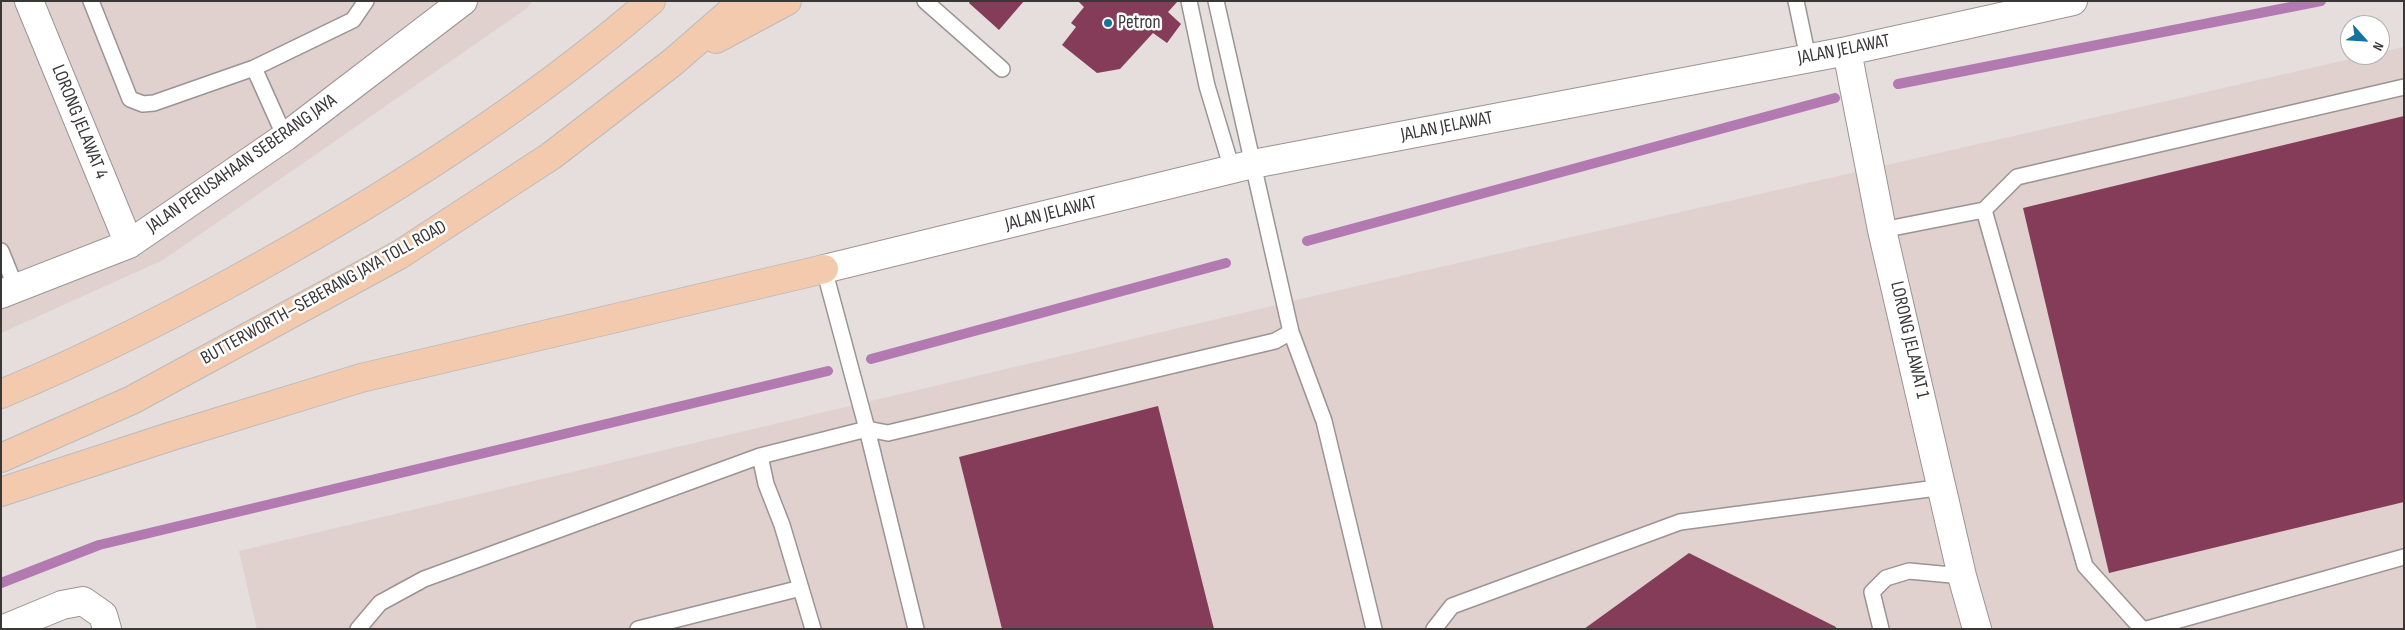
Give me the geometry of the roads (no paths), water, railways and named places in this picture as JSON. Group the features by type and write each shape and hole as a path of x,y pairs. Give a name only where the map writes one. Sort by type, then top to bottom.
{"highway":[{"path":"1,394 39,379 201,300 365,207 516,107 651,1"},
{"name":"BUTTERWORTH–SEBERANG JAYA TOLL ROAD","path":"1,458 132,400 398,255 550,156 673,62 744,1"},
{"path":"673,62 787,1"},
{"path":"1,492 168,437 361,378 824,269"}],"street":[{"name":"LORONG JELAWAT 4","path":"29,1 129,244"},
{"name":"JALAN PERUSAHAAN SEBERANG JAYA","path":"9,291 129,244 285,137 463,1"},
{"name":"JALAN JELAWAT","path":"824,269 1242,167 1847,51 2073,1"},
{"name":"LORONG JELAWAT 1","path":"1847,51 1882,230 1944,488 1962,576 1977,629"},
{"path":"4,629 62,605 83,601 103,615 107,629"}],"lane":[{"path":"91,1 130,98 144,104 154,103 254,68 354,20 366,1"},
{"path":"925,1 1002,69"},
{"path":"1189,1 1207,86 1242,167 1291,332 1324,421 1374,629"},
{"path":"1216,1 1242,167"},
{"path":"1796,1 1808,58"},
{"path":"254,68 285,137"},
{"path":"1882,230 1984,210 2017,177 2404,87"},
{"path":"1984,210 2085,566 2142,629"},
{"path":"1,251 9,291"},
{"path":"824,269 867,429 916,629"},
{"path":"358,629 380,604 424,579 760,456 867,429 888,433 1275,341 1291,332"},
{"path":"760,456 766,484 782,525 813,629"},
{"path":"1434,629 1452,606 1680,522 1944,488"},
{"path":"2147,629 2404,557"},
{"path":"1881,629 1872,592 1886,578 1909,571 1962,576"},
{"path":"638,629 801,588"}],"waterway":[{"path":"1898,84 2321,1"},
{"path":"1307,241 1835,98"},
{"path":"871,359 1226,263"},
{"path":"1,583 99,545 828,371"}],"place":[{"name":"Petron","path":"1108,23"}]}
